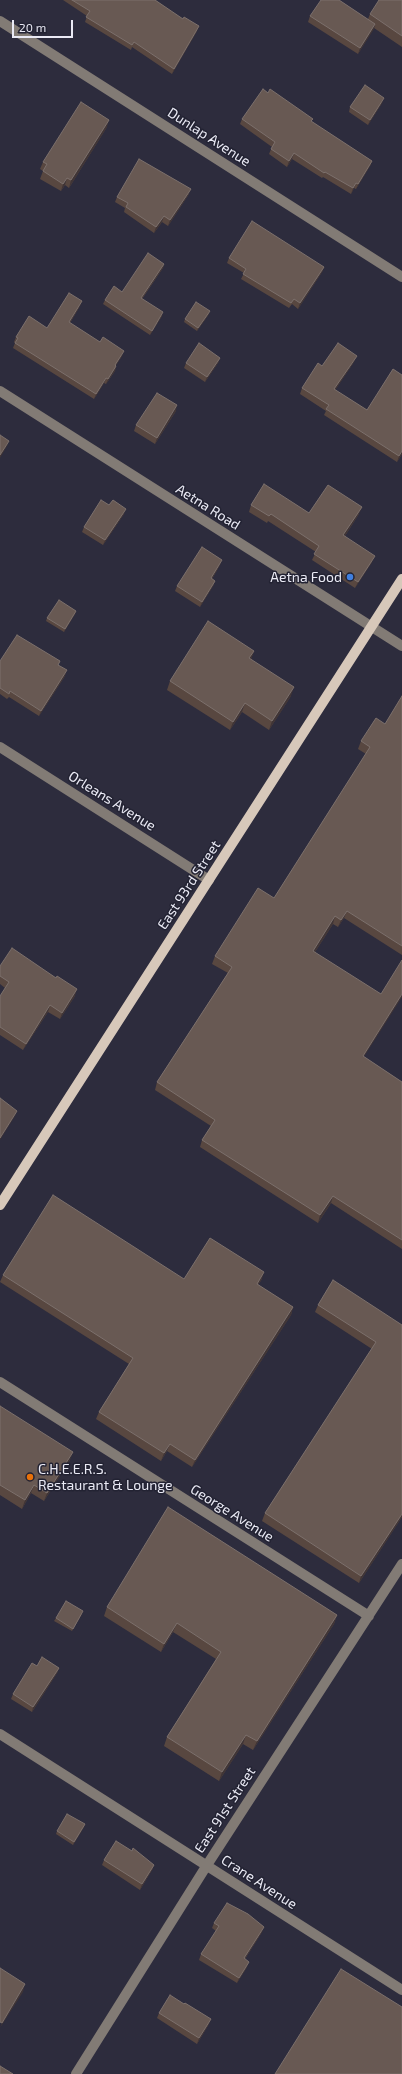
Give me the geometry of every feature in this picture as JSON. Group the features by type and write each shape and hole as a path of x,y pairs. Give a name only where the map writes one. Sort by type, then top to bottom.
{"main road":[{"name":"East 93rd Street","path":"0,1205 402,579"}],"street":[{"name":"Dunlap Avenue","path":"0,21 402,277"},
{"name":"Aetna Road","path":"0,391 402,646"},
{"name":"Orleans Avenue","path":"0,747 209,880"},
{"name":"George Avenue","path":"0,1382 369,1616"},
{"name":"East 91st Street","path":"76,2074 207,1865 402,1564"},
{"name":"Crane Avenue","path":"0,1734 402,1990"}],"building":[{"path":"72,0 155,0 183,19 184,17 199,26 174,69 134,42 132,45 86,17 90,11"},
{"path":"321,0 339,0 375,24 360,48 310,16"},
{"path":"379,0 402,0 402,36 370,14"},
{"path":"365,85 384,98 370,120 350,107"},
{"path":"263,89 268,93 270,89 313,119 311,121 372,161 358,184 356,183 353,188 325,172 324,173 294,153 289,161 271,149 275,142 242,119"},
{"path":"81,102 109,120 71,180 67,178 63,184 43,171 47,164 43,162"},
{"path":"139,159 191,189 170,220 164,216 156,227 126,207 128,203 117,197"},
{"path":"252,221 324,267 300,303 294,299 291,303 243,274 246,269 229,258"},
{"path":"148,253 164,264 141,298 163,312 152,331 105,300 114,286 122,292"},
{"path":"69,293 82,301 69,322 100,342 103,337 124,351 108,379 106,378 96,394 15,343 18,338 16,337 29,316 47,328"},
{"path":"196,302 210,311 198,328 185,319"},
{"path":"199,343 220,358 207,377 186,363"},
{"path":"338,343 357,356 334,389 367,410 393,369 402,375 402,451 399,456 326,409 329,405 302,388 318,363 322,366"},
{"path":"157,393 177,405 157,438 136,425"},
{"path":"0,435 9,441 0,455"},
{"path":"264,484 309,513 328,485 362,507 343,535 375,556 358,582 314,554 319,546 271,514 269,516 251,505"},
{"path":"101,500 109,505 113,500 126,509 105,540 84,527"},
{"path":"202,547 222,560 211,578 215,581 202,602 177,586"},
{"path":"59,600 76,611 65,629 47,618"},
{"path":"208,621 254,651 249,658 294,687 272,721 245,703 233,722 170,681"},
{"path":"17,635 60,661 58,665 67,670 41,711 10,691 9,694 0,688 0,661"},
{"path":"402,696 402,946 347,911 341,920 335,916 313,951 381,994 402,960 402,994 363,1056 402,1082 402,1240 333,1196 320,1215 202,1140 215,1120 157,1082 232,967 215,956 258,888 274,898 370,747 361,741 376,718 385,724"},
{"path":"12,948 56,978 57,976 77,989 62,1013 50,1005 26,1044 0,1027 0,996 9,982 0,976 0,966"},
{"path":"0,1098 17,1111 0,1138"},
{"path":"53,1195 184,1279 210,1238 264,1272 257,1284 293,1307 195,1460 170,1444 164,1453 99,1412 133,1358 3,1275"},
{"path":"333,1280 402,1325 402,1514 361,1576 265,1513 376,1342 318,1305"},
{"name":"C.H.E.E.R.S. Restaurant & Lounge","path":"0,1406 73,1452 47,1493 34,1485 25,1500 0,1485"},
{"path":"168,1507 337,1615 257,1741 246,1735 222,1772 167,1737 221,1652 177,1623 164,1644 107,1607"},
{"path":"66,1601 83,1611 73,1629 56,1618"},
{"path":"42,1657 59,1668 33,1707 13,1694 32,1663 37,1666"},
{"path":"67,1814 85,1824 74,1842 57,1831"},
{"path":"116,1841 132,1851 133,1848 154,1865 142,1884 104,1860"},
{"path":"227,1903 248,1914 264,1927 244,1958 249,1962 239,1978 201,1954 219,1926 214,1923"},
{"path":"0,1968 25,1984 2,2023 0,2022"},
{"path":"341,1969 402,2007 402,2074 275,2074"},
{"path":"170,1995 211,2019 199,2038 159,2013"},
{"path":"0,2066 13,2074 0,2074"}],"place":[{"name":"Aetna Food","path":"350,577"},
{"name":"C.H.E.E.R.S. Restaurant & Lounge","path":"30,1477"}]}
